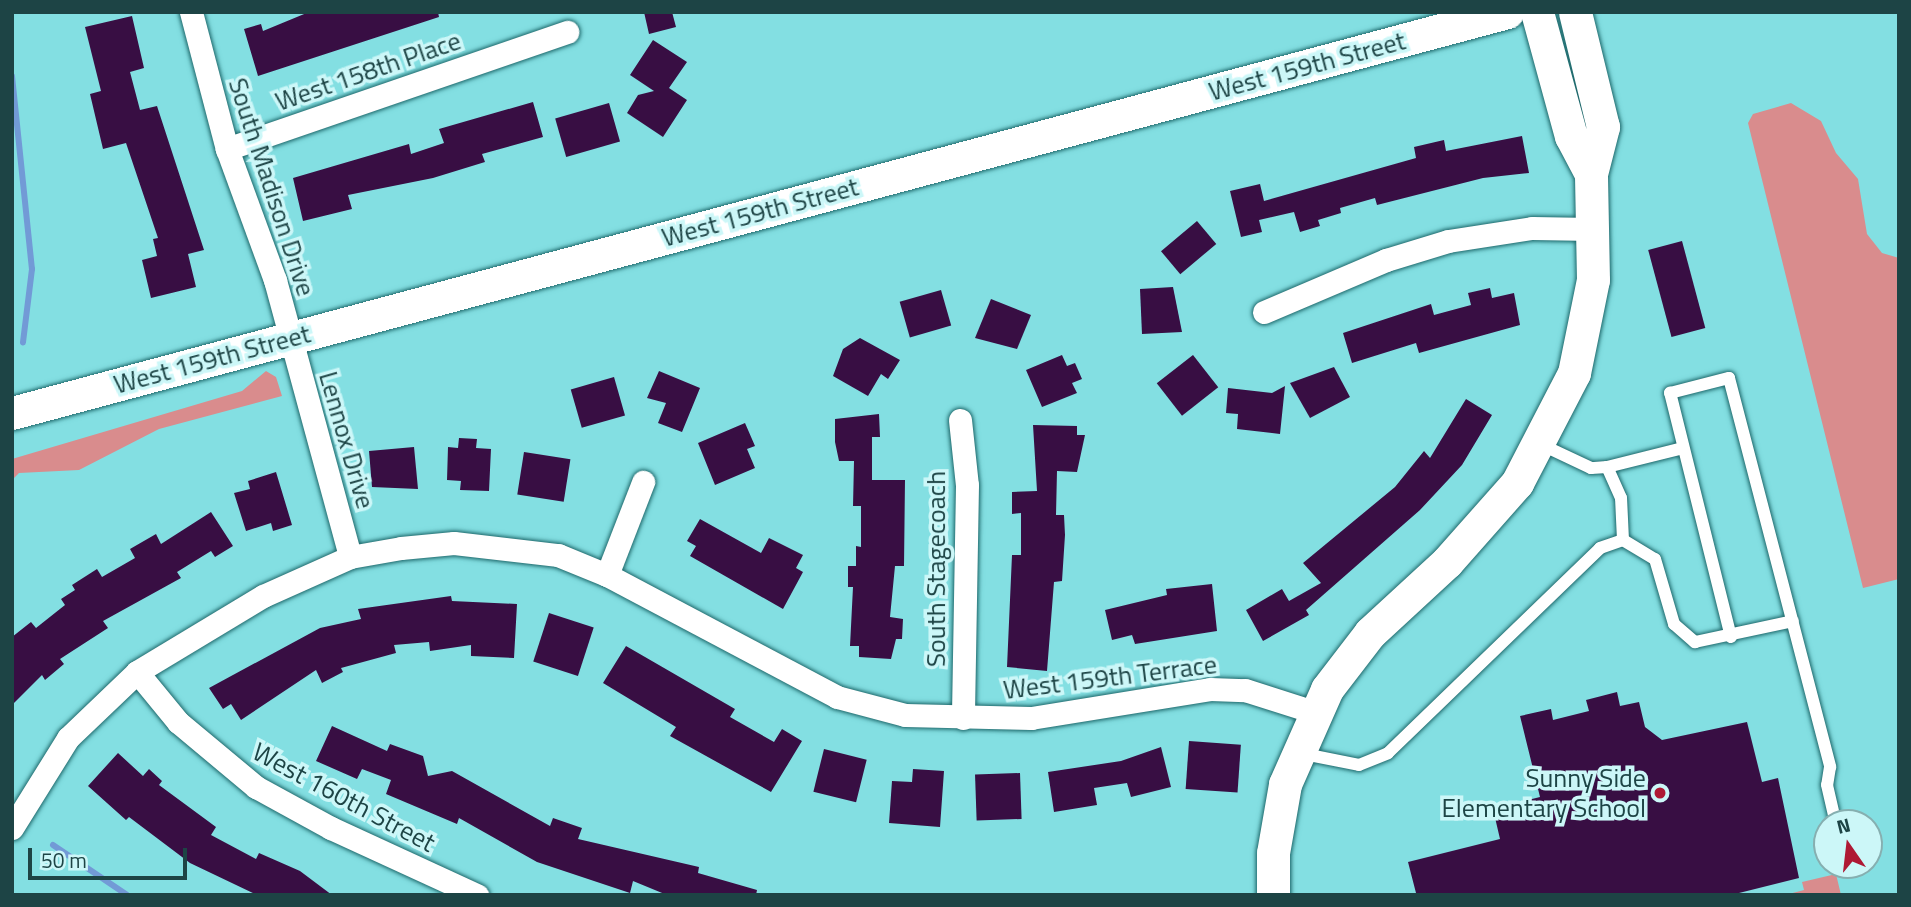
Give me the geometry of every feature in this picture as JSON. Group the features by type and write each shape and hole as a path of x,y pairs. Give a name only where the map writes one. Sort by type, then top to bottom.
{"main road":[{"name":"West 159th Street","path":"12,413 1507,12"},
{"path":"1537,12 1571,136 1591,174"},
{"path":"1273,895 1279,811 1295,752 1314,712 1344,663 1484,524 1541,444 1574,373 1593,280 1591,174 1603,127 1575,12"}],"street":[{"name":"South Madison Drive","path":"191,12 227,149 259,231 289,338"},
{"name":"West 158th Place","path":"227,149 567,32"},
{"path":"1264,312 1387,260 1448,241 1532,228 1594,229"},
{"name":"Lennox Drive","path":"289,338 350,557"},
{"name":"South Stagecoach","path":"960,420 967,485 963,718"},
{"path":"607,575 643,482"},
{"name":"West 159th Terrace","path":"12,828 25,799 68,738 137,672 262,596 350,557 454,543 506,546 558,555 607,575 837,697 905,715 1031,718 1210,689 1256,693 1314,712"},
{"name":"West 160th Street","path":"137,672 178,722 256,787 477,895"}],"lane":[{"path":"1731,637 1670,393 1729,378 1830,767 1827,785 1833,809"},
{"path":"1541,444 1591,468 1607,467 1683,448"},
{"path":"1607,467 1620,498 1623,540"},
{"path":"1295,752 1360,765 1388,754 1600,548 1623,540 1655,559 1681,634 1704,643 1793,621"}],"shaded area":[{"path":"1791,103 1821,121 1836,153 1858,179 1867,234 1882,253 1899,258 1899,579 1863,588 1748,123 1753,114"},
{"path":"266,371 276,377 282,396 159,429 79,470 19,473 12,480 12,459 242,391"},
{"path":"1837,879 1841,895 1785,895 1804,890 1802,882"}],"building":[{"path":"309,12 438,12 439,17 258,76 244,29 261,24 263,31"},
{"path":"644,12 672,12 676,27 649,34"},
{"path":"132,16 144,68 130,72 140,110 157,106 204,250 188,254 196,287 151,298 142,260 157,256 153,239 158,238 126,143 103,149 90,94 101,91 85,27"},
{"path":"653,40 687,62 669,88 687,100 663,137 627,113 638,95 654,91 630,75"},
{"path":"533,102 543,137 482,154 485,162 433,178 348,195 352,209 303,221 293,178 409,144 411,154 444,143 439,129"},
{"path":"609,103 620,141 566,157 555,118"},
{"path":"1522,136 1529,173 1483,178 1377,205 1375,198 1340,208 1341,213 1318,220 1320,226 1300,232 1294,212 1259,220 1262,232 1241,237 1230,191 1260,184 1264,201 1416,158 1414,147 1444,140 1446,151"},
{"path":"1197,221 1216,244 1180,274 1161,251"},
{"path":"1682,241 1705,328 1671,337 1648,250"},
{"path":"1173,287 1182,332 1142,334 1140,289"},
{"path":"1490,288 1492,298 1514,293 1520,325 1419,353 1416,343 1352,363 1343,333 1431,304 1434,315 1471,305 1468,293"},
{"path":"941,290 951,326 910,337 900,302"},
{"path":"991,299 1031,315 1017,349 975,338"},
{"path":"860,338 900,360 888,379 881,374 868,396 833,376 843,349"},
{"path":"1062,355 1067,366 1075,363 1082,379 1072,383 1077,393 1042,407 1026,370"},
{"path":"1193,355 1218,387 1182,416 1157,383"},
{"path":"1334,367 1350,397 1310,418 1290,383"},
{"path":"659,371 700,388 682,432 658,423 666,403 647,398"},
{"path":"614,377 625,415 582,428 571,389"},
{"path":"1285,386 1280,434 1237,429 1238,414 1226,413 1228,388 1272,393"},
{"path":"1466,399 1492,415 1462,465 1420,510 1306,610 1309,615 1263,641 1246,610 1282,589 1289,601 1321,583 1303,563 1395,487 1424,451 1430,458"},
{"path":"879,414 880,437 872,437 872,480 905,480 904,566 895,566 890,617 903,619 902,639 896,639 891,659 859,657 859,646 850,646 853,587 848,587 848,566 856,566 856,546 861,547 861,506 853,506 854,461 839,461 835,442 835,419"},
{"path":"745,423 755,446 747,449 755,468 715,485 698,443"},
{"path":"1033,425 1077,426 1077,435 1085,435 1077,472 1057,471 1056,515 1064,515 1065,535 1062,581 1054,582 1047,671 1007,667 1012,555 1021,555 1021,513 1012,514 1012,492 1037,491"},
{"path":"459,438 477,439 476,448 491,449 489,491 460,490 461,481 447,480 448,447 458,448"},
{"path":"414,447 418,489 372,487 369,451"},
{"path":"524,452 570,459 564,502 517,494"},
{"path":"276,472 292,525 273,531 271,523 246,531 234,493 250,489 248,481"},
{"path":"211,512 233,546 215,557 211,551 177,572 181,578 103,621 108,628 60,659 64,664 45,680 42,675 12,705 12,637 31,622 36,628 65,605 61,599 75,590 72,585 97,569 102,577 135,558 130,549 156,534 161,544"},
{"path":"700,519 761,553 769,538 803,555 796,568 803,572 783,609 690,556 696,546 687,541"},
{"path":"1212,584 1217,631 1135,644 1132,635 1112,640 1105,610 1167,595 1166,589"},
{"path":"451,596 452,601 517,604 514,658 471,656 471,645 430,651 429,642 394,645 396,653 341,668 343,672 322,683 316,670 241,720 231,704 223,709 209,688 320,628 361,619 358,609"},
{"path":"549,613 594,628 578,676 533,662"},
{"path":"626,646 735,709 730,717 774,742 782,729 802,741 771,792 670,736 676,727 603,683"},
{"name":"Sunny Side Elementary School","path":"1617,692 1620,706 1639,702 1645,727 1662,740 1747,722 1762,782 1778,778 1799,878 1731,895 1416,893 1408,862 1500,839 1493,809 1540,797 1520,716 1551,709 1553,720 1589,711 1586,700"},
{"path":"332,726 387,751 390,744 423,756 428,776 452,771 550,826 553,818 582,828 578,839 699,867 698,873 757,890 756,895 667,895 633,881 630,893 537,862 459,818 457,824 386,794 391,780 362,769 357,779 316,761"},
{"path":"1189,741 1241,745 1238,793 1186,789"},
{"path":"1161,747 1171,787 1131,797 1127,783 1094,788 1097,805 1054,812 1048,772 1121,761"},
{"path":"824,749 867,760 856,802 813,792"},
{"path":"118,753 143,776 149,769 162,781 159,785 216,827 211,835 256,859 259,853 300,871 332,895 257,895 190,863 129,817 126,820 88,786"},
{"path":"913,769 944,771 940,827 889,823 892,781 912,782"},
{"path":"1020,773 1022,819 977,821 975,775"}],"waterway":[{"path":"12,76 32,269 23,342"},
{"path":"53,845 127,895"}],"place":[{"name":"Sunny Side Elementary School","path":"1660,793"}]}
